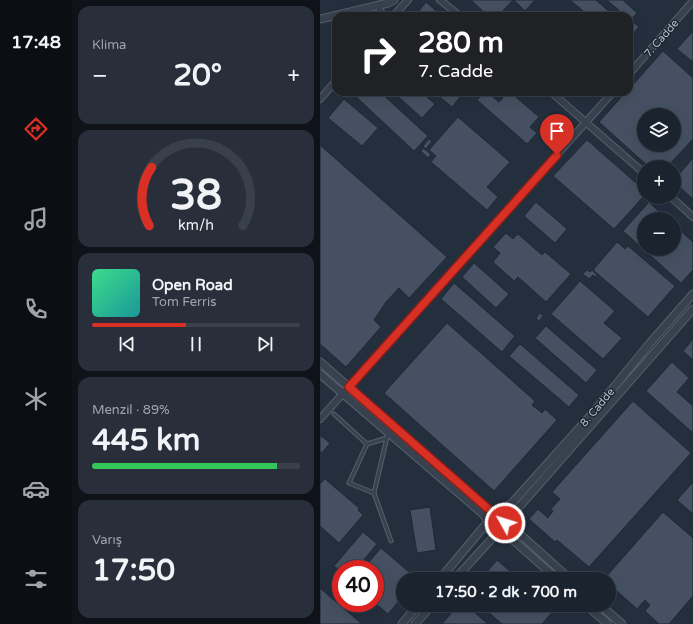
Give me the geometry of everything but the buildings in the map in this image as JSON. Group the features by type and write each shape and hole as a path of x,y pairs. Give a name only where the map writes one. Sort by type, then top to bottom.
{"street":[{"path":"349,12 388,4 394,0"},
{"path":"397,12 408,0"},
{"path":"440,0 455,12"},
{"name":"7. Cadde","path":"633,69 693,1"},
{"path":"378,6 381,12"},
{"path":"320,18 332,16"},
{"path":"320,99 332,86"},
{"path":"556,96 637,168"},
{"path":"320,419 609,96"},
{"path":"679,204 693,217"},
{"name":"8. Cadde","path":"495,514 512,503 591,415 693,294"},
{"name":"8. Cadde","path":"505,525 693,309"},
{"path":"320,362 495,514 502,516 505,525 521,535 562,572"},
{"path":"320,374 388,435 483,514 491,532 498,532 513,540 549,572"},
{"path":"446,572 495,514"},
{"path":"461,572 505,525"},
{"path":"402,624 412,612"},
{"path":"415,624 426,612"},
{"path":"594,612 608,624"},
{"path":"608,612 622,624"}],"lane":[{"path":"334,414 367,444"},
{"path":"374,493 349,483 367,444 388,435"},
{"path":"388,435 374,493 391,541"}],"route":[{"path":"505,523 502,516 494,514 349,387 557,155"}]}
